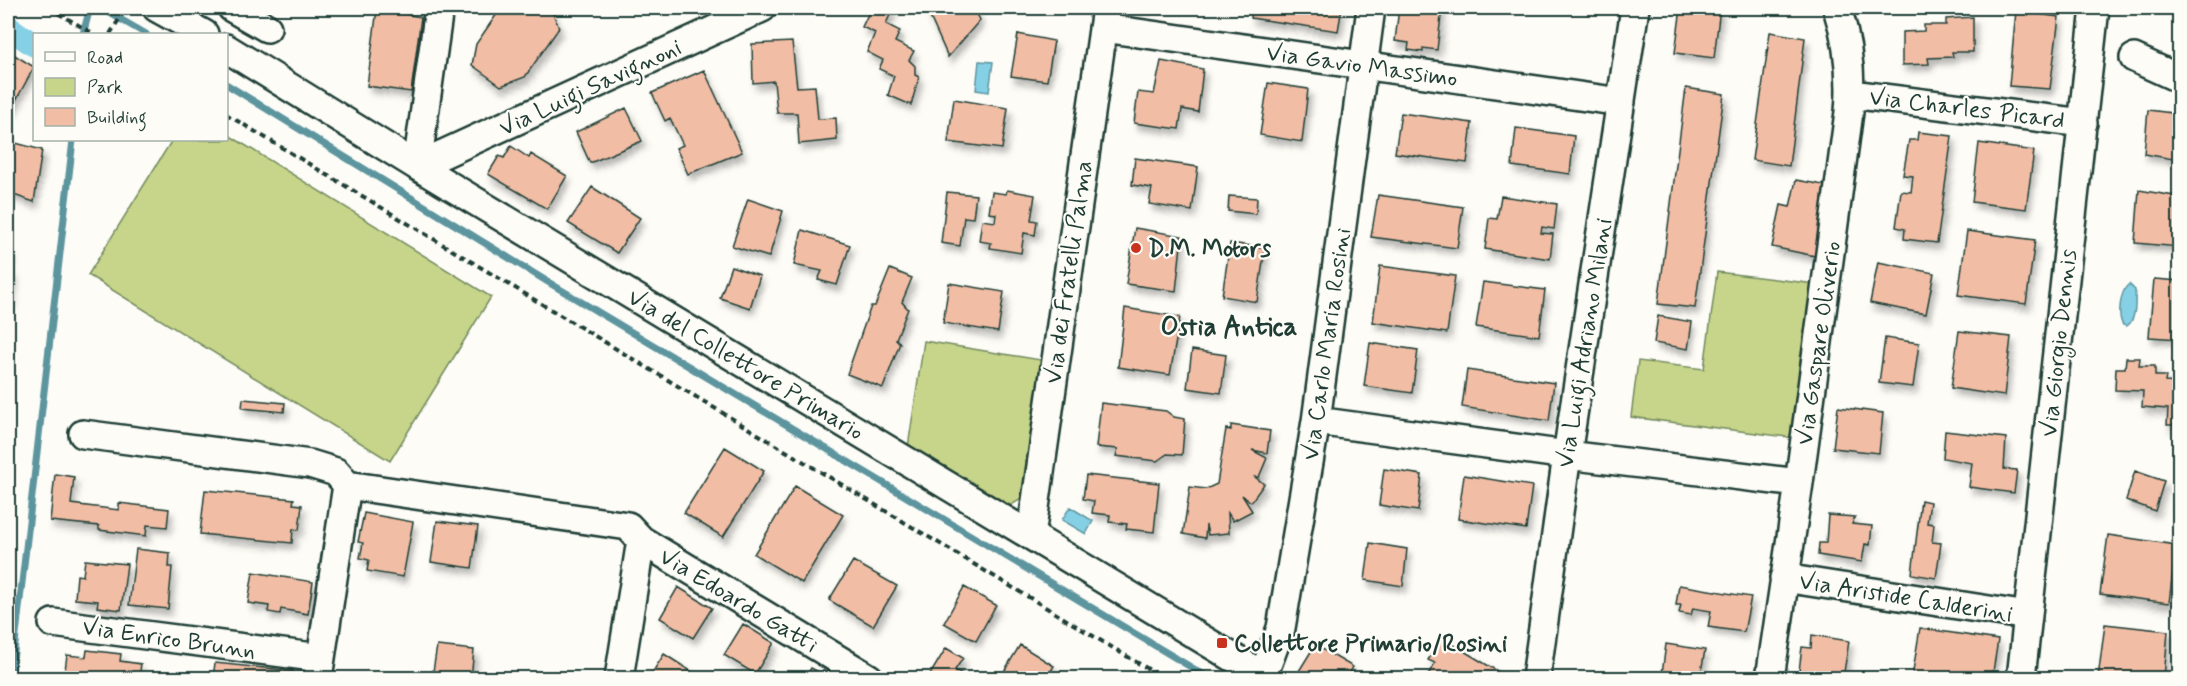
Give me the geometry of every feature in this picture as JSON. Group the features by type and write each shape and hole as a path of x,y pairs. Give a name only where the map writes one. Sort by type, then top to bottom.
{"street":[{"path":"157,8 198,23"},
{"path":"231,8 267,28"},
{"path":"417,166 439,8"},
{"name":"Via Luigi Savignoni","path":"417,166 762,8"},
{"name":"Via Carlo Maria Rosini","path":"1265,677 1281,628 1316,421 1371,8"},
{"name":"Via Luigi Adriano Milani","path":"1536,678 1567,455 1635,8"},
{"name":"Via Gaspare Oliverio","path":"1770,678 1799,483 1851,94 1848,52 1837,8"},
{"name":"Via Giorgio Dennis","path":"2021,678 2096,8"},
{"name":"Via Gavio Massimo","path":"1105,18 1363,65 1621,102"},
{"name":"Via dei Fratelli Palma","path":"1031,536 1105,18"},
{"name":"Via del Collettore Primario","path":"228,49 417,166 1265,677"},
{"path":"2134,58 2180,79"},
{"name":"Via Charles Picard","path":"1851,94 2083,123"},
{"path":"1316,421 1799,483"},
{"path":"83,434 310,464 336,472 343,478 347,485 320,668"},
{"name":"Via Edoardo Gatti","path":"347,485 628,526 641,540 869,678"},
{"path":"619,678 641,540"},
{"name":"Via Aristide Calderini","path":"1784,578 2028,616"},
{"name":"Via Enrico Brunn","path":"53,623 320,668"}],"path":[{"path":"49,8 92,33"},
{"path":"111,33 126,8"},
{"path":"228,115 1163,678"}],"green space":[{"path":"228,135 491,297 390,461 88,275 171,141 228,141"},
{"path":"1717,272 1815,284 1795,438 1631,417 1638,361 1704,369"},
{"path":"924,341 1047,361 1025,497 1008,507 908,447"}],"water":[{"path":"979,61 993,62 989,92 976,90"},
{"path":"2129,284 2135,290 2135,304 2134,314 2127,326 2121,321 2120,310 2123,292"},
{"path":"1070,507 1093,521 1086,534 1062,520"}],"building":[{"path":"501,8 547,8 552,11 559,28 525,77 501,86 472,65 476,44"},
{"path":"871,8 893,8 886,24 900,31 895,42 914,51 909,60 915,66 915,75 919,77 911,105 888,95 894,76 879,69 883,60 867,52 875,33 862,27"},
{"path":"926,8 974,8 980,20 948,57"},
{"path":"1252,8 1342,8 1338,31 1251,18"},
{"path":"1399,8 1442,8 1437,50 1423,48 1423,52 1408,50 1409,43 1395,41"},
{"path":"1681,8 1720,8 1714,58 1675,53"},
{"path":"377,9 421,17 411,92 367,86"},
{"path":"2016,11 2059,17 2050,89 2009,86"},
{"path":"1973,17 1973,52 1952,52 1953,57 1928,58 1929,64 1902,65 1902,32 1924,31 1924,25 1946,25 1946,19"},
{"path":"1770,32 1805,38 1789,166 1752,160"},
{"path":"1018,34 1054,41 1047,81 1011,76"},
{"path":"792,42 797,87 815,86 818,119 836,118 837,140 799,144 797,113 777,113 774,81 753,83 752,44"},
{"path":"8,51 33,66 33,69 8,115"},
{"path":"1161,61 1203,69 1198,112 1182,109 1179,129 1134,123 1138,92 1154,94"},
{"path":"704,70 742,152 688,174 676,148 683,145 670,118 665,121 652,93"},
{"path":"1268,83 1308,89 1302,142 1260,135"},
{"path":"1686,88 1724,94 1695,308 1658,304"},
{"path":"954,99 1008,108 1002,149 948,142"},
{"path":"626,108 642,141 590,163 576,132"},
{"path":"2148,110 2180,114 2180,165 2173,165 2174,159 2144,154"},
{"path":"1401,113 1472,123 1467,163 1395,153"},
{"path":"1516,128 1574,136 1570,174 1512,166"},
{"path":"1918,132 1952,136 1937,243 1904,239 1905,229 1896,227 1901,191 1911,192 1913,176 1903,175 1909,140 1917,140"},
{"path":"8,141 42,150 34,202 8,193"},
{"path":"1979,143 2034,151 2026,209 1972,202"},
{"path":"511,146 529,158 531,154 567,176 547,209 488,174 499,156 504,158"},
{"path":"1135,158 1198,167 1192,211 1149,204 1152,188 1132,185"},
{"path":"1796,180 1829,186 1815,256 1772,247 1781,205 1790,207"},
{"path":"592,187 640,218 617,253 568,223"},
{"path":"1007,190 1035,195 1031,220 1037,221 1035,235 1024,233 1021,253 990,248 991,243 979,241 982,220 995,222 996,214 989,213 992,192 1006,194"},
{"path":"2139,190 2180,197 2180,247 2135,243"},
{"path":"947,192 976,195 973,218 964,217 960,246 941,243"},
{"path":"1378,195 1463,207 1457,248 1371,237"},
{"path":"1229,196 1257,198 1256,214 1228,211"},
{"path":"1501,196 1557,204 1554,229 1542,227 1541,233 1553,234 1550,259 1485,249 1489,218 1497,219"},
{"path":"748,199 783,211 769,257 732,246"},
{"path":"1135,228 1182,236 1176,291 1126,284"},
{"path":"802,230 850,245 837,285 818,280 822,271 794,265"},
{"path":"1967,231 2035,240 2026,304 1958,295"},
{"path":"1230,243 1265,248 1257,302 1222,296"},
{"path":"8,251 11,252 8,272"},
{"path":"1878,262 1934,273 1926,314 1870,303"},
{"path":"731,266 760,276 750,308 720,298"},
{"path":"1380,266 1455,276 1447,333 1373,322"},
{"path":"890,269 912,278 902,302 908,309 896,339 900,343 883,388 847,374 871,306 875,306"},
{"path":"8,272 14,273 8,303"},
{"path":"2154,279 2180,281 2180,339 2149,337"},
{"path":"1483,282 1545,290 1539,336 1476,327"},
{"path":"949,283 1004,292 998,332 943,323"},
{"path":"1125,308 1180,317 1170,375 1118,367"},
{"path":"1658,316 1692,322 1688,349 1654,343"},
{"path":"1959,331 2011,337 2004,396 1951,388"},
{"path":"1885,338 1919,343 1913,387 1879,383"},
{"path":"1370,343 1418,350 1412,393 1364,386"},
{"path":"1192,350 1226,355 1221,393 1187,388"},
{"path":"2126,358 2140,358 2139,366 2155,366 2155,376 2166,376 2165,382 2180,383 2180,425 2167,425 2168,409 2142,407 2143,391 2115,390 2116,368 2125,368"},
{"path":"1467,370 1554,383 1549,421 1462,407"},
{"path":"243,399 285,403 284,412 242,408"},
{"path":"1101,403 1166,411 1174,417 1185,419 1182,455 1167,454 1157,461 1116,456 1118,449 1096,447"},
{"path":"1838,407 1883,413 1879,453 1833,448"},
{"path":"1231,425 1270,431 1267,453 1252,450 1267,458 1259,477 1255,477 1264,484 1251,502 1242,495 1252,511 1233,521 1228,513 1229,533 1208,535 1206,525 1205,538 1183,534 1190,487 1206,489 1217,484 1226,429 1231,430"},
{"path":"1945,431 2006,438 2004,469 2017,470 2014,493 1969,487 1972,463 1943,458"},
{"path":"725,447 764,471 723,537 684,513"},
{"path":"1384,469 1422,475 1418,511 1379,505"},
{"path":"2135,471 2164,481 2155,511 2126,500"},
{"path":"55,474 74,477 71,504 119,510 119,503 169,509 167,527 147,525 146,536 99,530 99,526 50,521"},
{"path":"1086,475 1159,483 1154,532 1126,529 1127,524 1109,522 1110,515 1092,513 1094,501 1083,499"},
{"path":"1464,475 1532,486 1526,529 1458,519"},
{"path":"795,486 843,515 802,583 754,554"},
{"path":"205,490 294,499 293,504 302,505 299,530 293,529 292,543 200,534"},
{"path":"1921,500 1930,502 1927,523 1934,524 1932,542 1941,543 1936,578 1912,574"},
{"path":"364,513 413,522 403,577 367,571 369,560 360,558 363,543 358,542"},
{"path":"1828,515 1855,517 1852,524 1872,526 1870,545 1865,544 1862,562 1818,555 1819,543 1826,543"},
{"path":"437,521 478,526 472,568 431,562"},
{"path":"2108,535 2176,545 2169,603 2100,594"},
{"path":"1370,543 1407,549 1403,586 1365,580"},
{"path":"136,549 170,553 169,567 172,567 168,609 129,605"},
{"path":"85,560 127,564 121,610 97,607 98,601 75,599 77,575 83,576"},
{"path":"853,561 897,586 873,626 829,600"},
{"path":"253,572 313,582 308,614 281,609 280,614 268,612 269,606 248,603"},
{"path":"1679,585 1751,597 1744,632 1708,627 1711,611 1693,608 1691,615 1679,613 1681,605 1676,605"},
{"path":"678,587 712,608 693,638 660,618"},
{"path":"964,587 996,605 976,641 944,623"},
{"path":"743,624 774,643 755,674 724,655"},
{"path":"2105,624 2168,631 2164,678 2098,678"},
{"path":"1920,628 1998,640 1992,678 1912,677"},
{"path":"1812,635 1849,641 1843,678 1799,671 1802,647 1811,648"},
{"path":"1442,638 1499,672 1495,678 1459,678 1448,672 1444,678 1426,678 1435,663 1428,660"},
{"path":"1666,644 1705,650 1700,678 1662,674"},
{"path":"1020,645 1054,666 1047,678 1000,678"},
{"path":"1315,645 1353,667 1347,678 1312,678 1299,671"},
{"path":"437,646 474,650 471,678 432,678"},
{"path":"946,648 963,658 955,670 962,674 960,678 928,678"},
{"path":"87,650 121,654 120,661 141,664 139,678 64,678 67,655 86,657"},
{"path":"664,654 700,677 649,678"},
{"path":"215,663 293,671 293,678 213,678"},
{"path":"811,668 830,678 805,678"}],"waterway":[{"path":"83,33 90,8"},
{"path":"101,8 144,33"},
{"path":"8,27 33,44"},
{"path":"228,85 548,282 1209,678"},
{"path":"11,678 73,141"}],"place":[{"name":"D.M. Motors","path":"1136,248"},
{"name":"Collettore Primario/Rosini","path":"1222,643"}],"district":[{"name":"Ostia Antica","path":"1229,326"}]}
